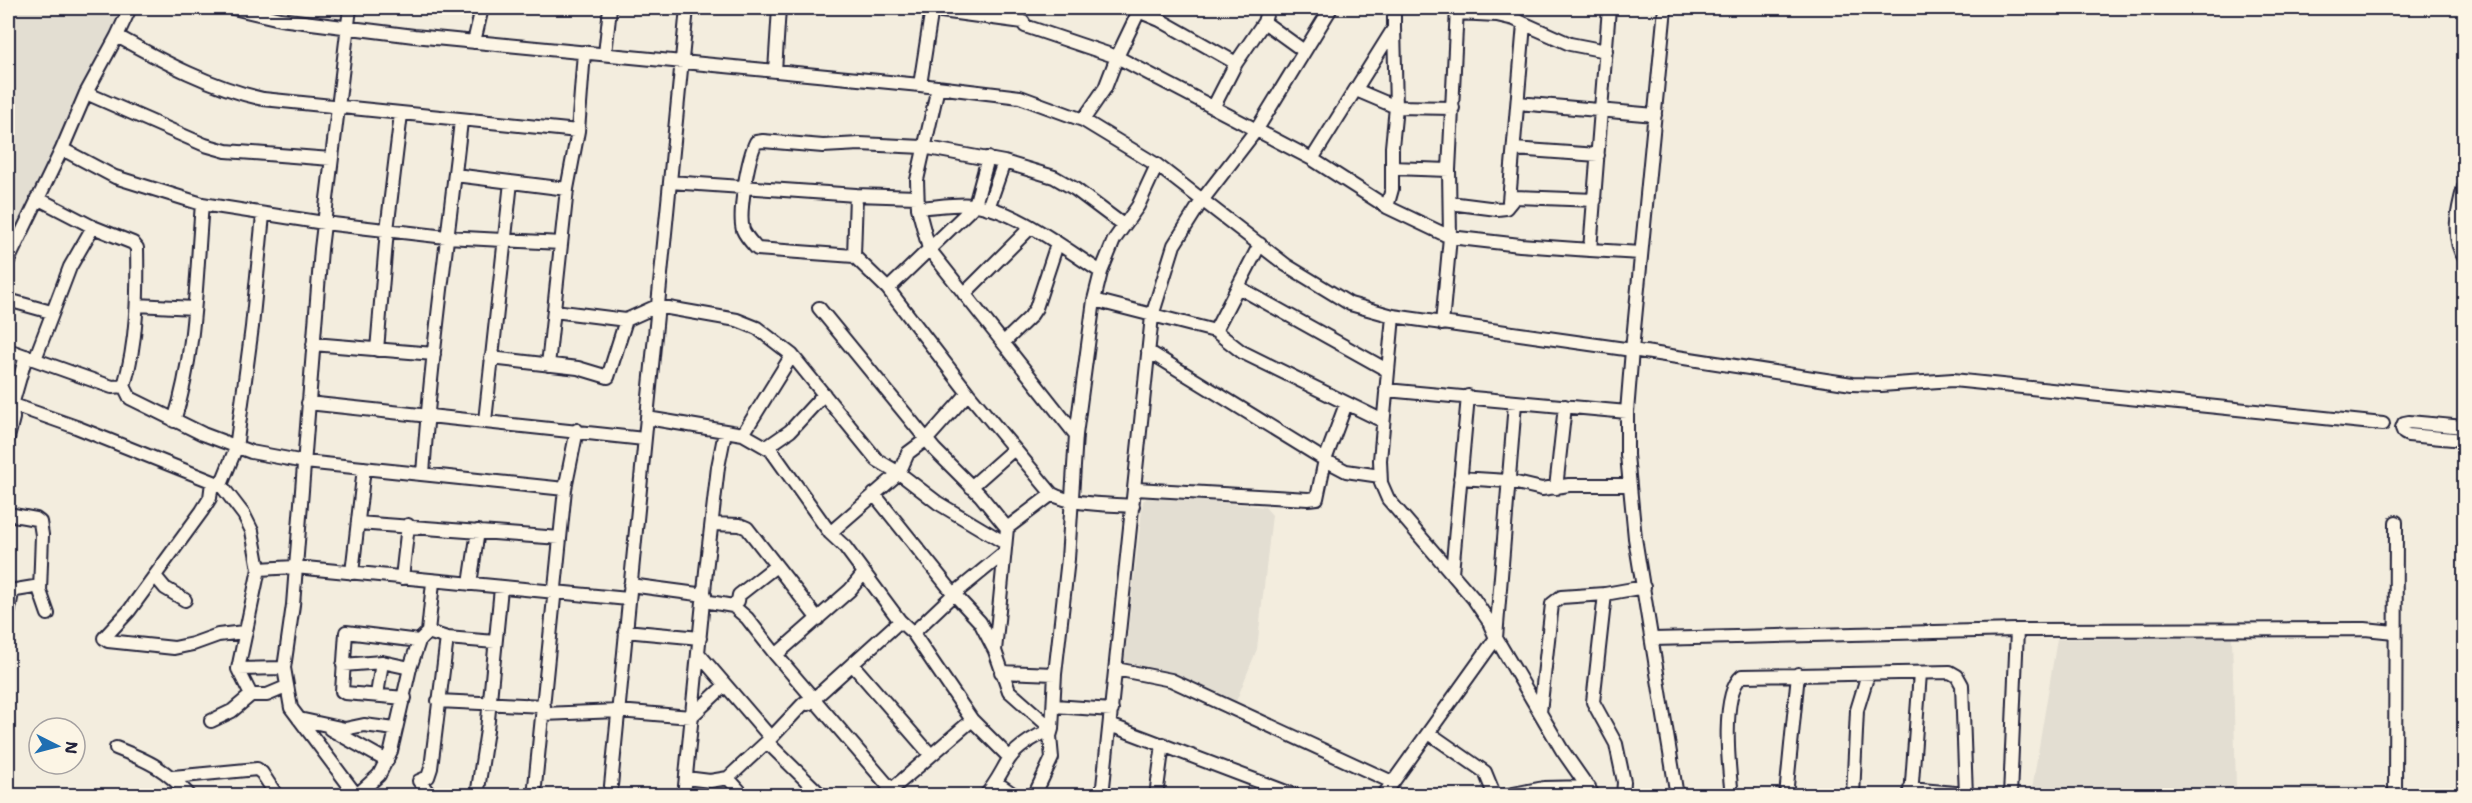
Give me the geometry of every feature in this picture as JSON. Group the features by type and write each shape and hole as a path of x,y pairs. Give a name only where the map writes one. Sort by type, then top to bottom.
{"street":[{"path":"8,261 62,149 86,93 130,8"},
{"path":"233,8 280,19 347,28 920,85 1020,98 1062,110 1083,120 1157,165 1286,265 1350,304 1394,316 1852,384 1881,385 1953,380 2383,424"},
{"path":"350,8 324,223 295,567 284,668 291,708 357,795 379,775 387,761 405,698 410,668 423,637 433,582"},
{"path":"474,42 482,8"},
{"path":"605,54 610,8"},
{"path":"609,795 687,8"},
{"path":"774,71 778,8"},
{"path":"920,85 927,8 1023,22 1025,26 1117,57 1257,129 1311,159 1387,207 1450,237 1520,245 1641,253"},
{"path":"1214,106 1236,63 1264,22 1268,8"},
{"path":"1102,795 1136,489 1152,316 1174,245 1203,199 1257,129 1331,8"},
{"path":"1387,207 1392,189 1396,107 1394,8"},
{"path":"1590,250 1609,8"},
{"path":"1665,8 1627,412 1635,538 1677,795"},
{"path":"1083,120 1105,88 1135,9 1236,63"},
{"path":"1442,324 1450,237 1449,170 1457,10 1497,15 1570,44 1606,51"},
{"path":"1264,22 1304,51"},
{"path":"1450,203 1497,209 1506,208 1509,201 1524,24"},
{"path":"1311,159 1394,28"},
{"path":"117,36 200,79 240,94 263,99 461,121 578,131"},
{"path":"548,365 567,189 578,131 584,52"},
{"path":"938,87 917,180 918,202 929,249 1077,435"},
{"path":"1356,90 1396,107 1453,108"},
{"path":"86,93 206,146 226,151 331,159"},
{"path":"1518,102 1655,115"},
{"path":"377,350 387,230 401,114"},
{"path":"423,474 446,237 461,121"},
{"path":"1123,225 1075,189 1054,177 1004,162 923,147 860,144 823,146 763,141 756,142 753,148 745,187 742,228 757,249 854,256 888,289 968,393 1052,494 1059,498 1133,506"},
{"path":"62,149 115,177 202,204 324,223 446,237 561,243"},
{"path":"1514,149 1598,155"},
{"path":"888,289 975,205 988,159"},
{"path":"988,208 1004,162"},
{"path":"1034,795 1052,758 1050,736 1055,674 1068,559 1077,435 1094,300 1101,272 1123,225 1138,206 1157,165"},
{"path":"1392,168 1449,170"},
{"path":"455,175 567,189"},
{"path":"485,422 511,182"},
{"path":"670,182 975,205 988,208 1031,227 1101,272"},
{"path":"2464,187 2457,233 2459,247 2464,257"},
{"path":"854,256 856,195"},
{"path":"1509,201 1515,197 1529,196 1595,200"},
{"path":"37,198 93,227 133,243 137,248 137,305 131,363 124,386 130,398 174,421 236,448 304,462 566,489"},
{"path":"174,421 183,393 194,308 202,204"},
{"path":"244,632 218,635 193,645 174,648 108,641 104,638 129,611 138,595 155,576 210,498 236,448 263,214"},
{"path":"8,438 13,418 10,404 70,267 93,227"},
{"path":"964,294 1031,227"},
{"path":"1004,342 1036,308 1057,244"},
{"path":"1215,331 1260,244"},
{"path":"1238,287 1387,370"},
{"path":"8,300 51,312"},
{"path":"1094,300 1215,331 1242,352 1383,421"},
{"path":"137,305 194,308"},
{"path":"554,311 626,320 657,306 737,320 757,327 792,356 877,460 898,472 938,503 1005,548"},
{"path":"819,308 928,438 935,450 971,486 1007,528 995,651"},
{"path":"1394,316 1387,370 1380,483 1388,499 1452,573 1488,620 1496,638 1562,750 1591,791"},
{"path":"491,358 578,368 608,377 626,320"},
{"path":"313,344 434,354"},
{"path":"8,350 112,387 124,386"},
{"path":"1148,351 1325,460 1346,471 1380,477"},
{"path":"743,434 792,356"},
{"path":"1386,390 1627,412"},
{"path":"830,533 898,472 908,453 928,438 968,393"},
{"path":"767,447 790,431 824,394"},
{"path":"1452,573 1468,396"},
{"path":"308,403 577,430 644,439"},
{"path":"1383,795 1496,638 1515,403"},
{"path":"10,404 76,427 216,483 244,515 252,531 260,569 244,632 238,669 251,695"},
{"path":"1136,489 1317,498 1325,460 1346,404"},
{"path":"1556,488 1565,406"},
{"path":"646,418 743,434 767,447 780,460 830,533 845,547 900,621 913,633 972,720 1010,758"},
{"path":"2464,427 2409,422 2404,423 2402,428 2408,435 2464,440"},
{"path":"534,795 560,538 577,430"},
{"path":"684,795 718,467 725,432"},
{"path":"971,486 1014,449"},
{"path":"352,573 364,468"},
{"path":"1460,478 1508,481 1542,489 1569,485 1630,485"},
{"path":"874,494 954,594 980,622 995,651 1009,691 1052,729"},
{"path":"1007,528 1052,494"},
{"path":"8,514 36,519 40,522 42,535 40,586 48,614"},
{"path":"2395,795 2396,522"},
{"path":"358,523 560,538"},
{"path":"712,524 743,526 818,619"},
{"path":"402,578 408,525"},
{"path":"470,585 478,531"},
{"path":"913,633 1005,548"},
{"path":"733,606 738,601 739,595 776,566"},
{"path":"260,569 295,567 628,599"},
{"path":"776,655 818,619 864,573"},
{"path":"155,576 171,594 185,600"},
{"path":"630,585 704,598 733,606 747,618 887,792 972,720"},
{"path":"8,614 12,593 16,590 40,586"},
{"path":"1540,712 1552,604 1561,597 1605,594 1644,587"},
{"path":"477,795 501,588"},
{"path":"1605,594 1593,702 1616,744 1624,782 1623,795"},
{"path":"686,777 710,781 728,778 804,703 808,704 900,621"},
{"path":"1653,639 2017,630 2365,629 2394,632"},
{"path":"2010,795 2017,630"},
{"path":"405,698 343,692 347,631 495,642"},
{"path":"625,631 700,638"},
{"path":"431,795 419,781 428,777 431,768 447,638"},
{"path":"698,654 769,740 822,795"},
{"path":"344,665 382,662 410,668"},
{"path":"377,695 382,662"},
{"path":"852,664 930,754"},
{"path":"238,669 284,668"},
{"path":"1116,669 1171,680 1392,782"},
{"path":"1001,672 1055,674"},
{"path":"1732,795 1728,716 1732,689 1742,676 1751,674 1950,672 1962,685 1966,795 1910,792 1920,673"},
{"path":"1786,795 1798,674"},
{"path":"1853,795 1857,710 1868,674"},
{"path":"438,701 544,710 618,711 691,717 725,685"},
{"path":"212,721 232,711 251,695 267,695 286,687"},
{"path":"1054,706 1112,710"},
{"path":"299,719 345,729 364,725 395,729"},
{"path":"321,724 387,761"},
{"path":"1110,725 1298,795"},
{"path":"986,795 997,783 1010,758 1022,746 1052,729"},
{"path":"1429,733 1485,772 1494,794 1501,795 1544,788 1591,791"},
{"path":"1156,795 1163,744"},
{"path":"116,748 155,764 173,777 190,795"},
{"path":"173,777 257,769 277,795"},
{"path":"728,778 744,795"},
{"path":"997,783 1016,795"}],"shaded area":[{"path":"8,8 124,8 8,244"},
{"path":"1151,495 1265,507 1272,515 1257,649 1235,704 1134,671 1124,662 1143,501"},
{"path":"2232,637 2236,787 2366,785 2365,795 2031,795 2057,639"}]}
